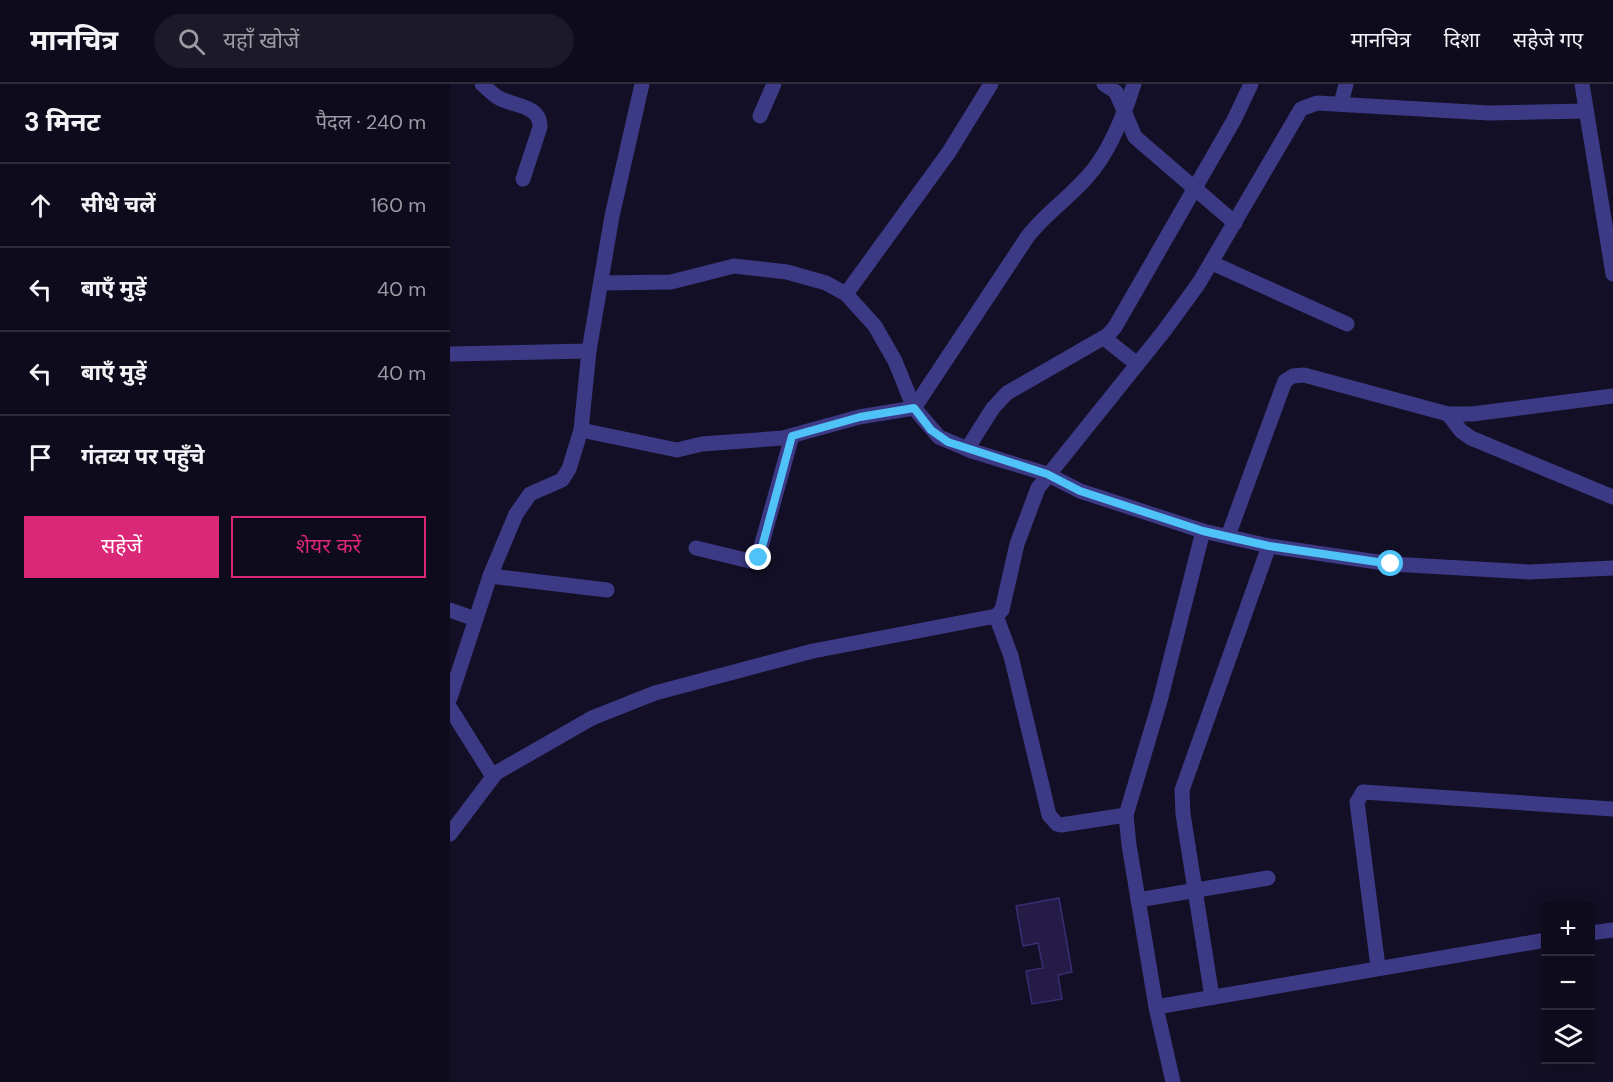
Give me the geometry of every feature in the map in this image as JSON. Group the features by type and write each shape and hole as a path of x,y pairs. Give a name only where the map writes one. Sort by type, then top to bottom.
{"street":[{"path":"482,84 500,99 534,111 540,118 539,133 523,179"},
{"path":"450,698 490,576 521,504 530,494 562,480 569,468 581,430 589,351 619,181 642,84"},
{"path":"760,116 774,84"},
{"path":"846,294 949,152 992,84"},
{"path":"1104,84 1116,92 1135,137 1235,223"},
{"path":"581,430 670,450 706,443 792,436 860,417 914,408 1028,236 1048,212 1090,174 1124,113 1134,84"},
{"path":"967,449 993,408 1007,393 1104,338 1116,327 1251,84"},
{"path":"1341,104 1346,84"},
{"path":"1582,84 1586,111 1606,190 1613,274"},
{"path":"450,834 496,774 592,718 655,693 813,651 996,616 1002,610 1029,508 1047,474 1182,308 1212,263 1300,109 1310,104 1341,104 1489,113 1586,111"},
{"path":"1212,263 1347,324"},
{"path":"601,283 646,284 684,281 734,266 801,275 826,283 846,294 875,326 886,343 914,408 939,437 967,449 1047,474 1080,491 1203,531 1269,546 1391,564 1528,572 1613,568"},
{"path":"1104,338 1137,364"},
{"path":"450,354 589,351"},
{"path":"1228,536 1288,378 1304,375 1448,414 1472,414 1613,396"},
{"path":"1448,414 1471,438 1613,497"},
{"path":"696,548 757,561 792,436"},
{"path":"1173,1082 1156,1007 1126,815 1160,701 1203,531"},
{"path":"1212,997 1182,806 1182,790 1269,546"},
{"path":"490,576 607,590"},
{"path":"450,610 475,619"},
{"path":"996,616 1011,656 1049,815 1061,825 1126,815"},
{"path":"450,708 490,772 496,774"},
{"path":"1378,967 1357,802 1363,792 1613,809"},
{"path":"1138,900 1269,878"},
{"path":"1595,932 1613,930"},
{"path":"1156,1007 1541,941"}],"building":[{"path":"1059,898 1072,972 1058,975 1062,999 1032,1004 1026,971 1043,968 1038,943 1023,946 1016,906"}],"route":[{"path":"759,558 792,436 860,417 914,408 931,430 948,442 1047,474 1080,491 1203,531 1269,546 1391,564"}]}
